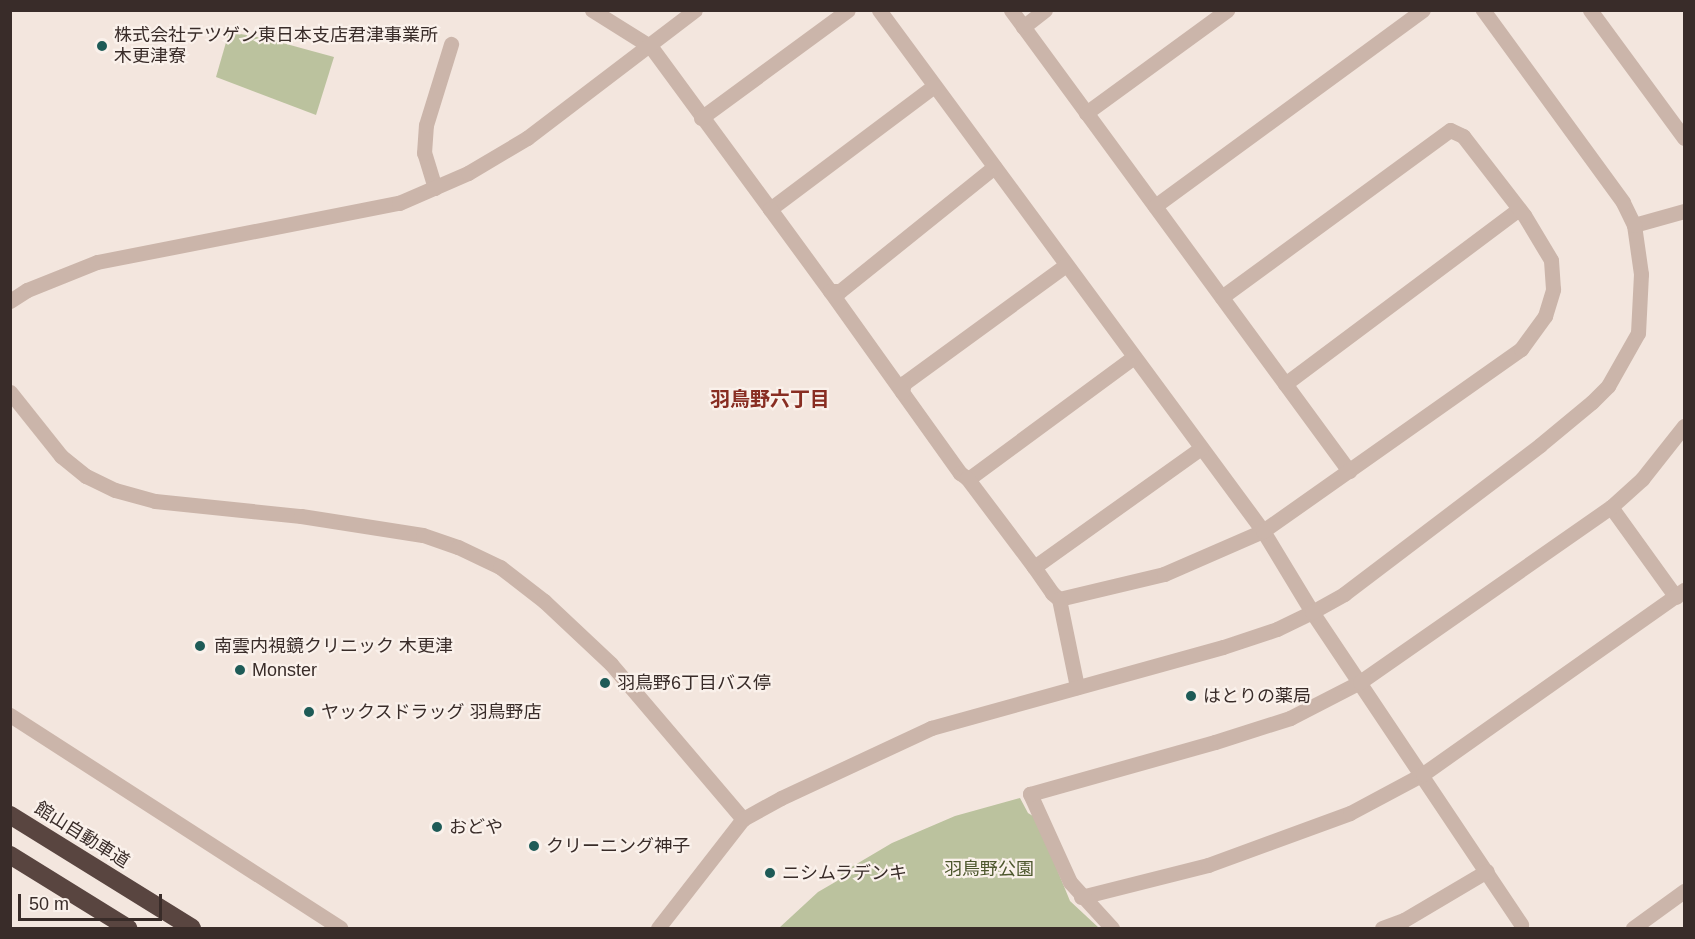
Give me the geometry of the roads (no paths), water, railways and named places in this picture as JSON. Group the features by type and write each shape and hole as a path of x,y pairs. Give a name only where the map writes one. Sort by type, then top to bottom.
{"highway":[{"name":"館山自動車道","path":"10,815 192,928"},
{"path":"10,855 128,928"}],"street":[{"path":"592,10 651,47 960,473 967,478 1059,599 1077,687"},
{"path":"10,301 27,290 97,262 399,203 435,188 468,173 528,138 603,78 651,47 696,10"},
{"path":"701,117 848,10"},
{"path":"879,10 1263,531 1312,612 1423,774 1521,924"},
{"path":"1011,10 1349,471"},
{"path":"1023,27 1045,10"},
{"path":"1086,113 1227,10"},
{"path":"1155,206 1423,10"},
{"path":"658,928 743,819 806,785 931,728 1223,647 1277,629 1312,612 1344,594 1530,452 1592,402 1608,386 1638,333 1641,274 1634,225 1623,202 1483,10"},
{"path":"1590,10 1684,138"},
{"path":"435,188 424,153 426,125 451,44"},
{"path":"770,209 934,86"},
{"path":"1059,599 1164,574 1263,531 1521,349 1545,316 1552,289 1551,260 1519,209 1463,136 1450,130 1222,297"},
{"path":"830,291 840,291 994,167"},
{"path":"1285,384 1519,209"},
{"path":"1634,225 1684,211"},
{"path":"902,392 904,383 1066,265"},
{"path":"967,478 1134,357"},
{"path":"10,392 61,456 86,476 115,490 155,501 301,516 423,535 458,547 500,567 544,601 611,664 743,819"},
{"path":"1112,928 1081,897 1070,882 1030,794 1215,742 1290,718 1360,682 1611,507 1642,479 1684,426"},
{"path":"1034,567 1201,448"},
{"path":"1081,897 1208,865 1350,813 1423,774 1680,594 1611,507"},
{"path":"10,715 340,928"},
{"path":"1382,928 1404,920 1487,871"},
{"path":"1633,928 1684,891"}],"place":[{"name":"株式会社テツゲン東日本支店君津事業所 木更津寮","path":"102,46"},
{"name":"南雲内視鏡クリニック 木更津","path":"200,646"},
{"name":"Monster","path":"240,670"},
{"name":"羽鳥野6丁目バス停","path":"605,683"},
{"name":"はとりの薬局","path":"1191,696"},
{"name":"ヤックスドラッグ 羽鳥野店","path":"309,712"},
{"name":"おどや","path":"437,827"},
{"name":"クリーニング神子","path":"534,846"},
{"name":"ニシムラデンキ","path":"770,873"}],"district":[{"name":"羽鳥野六丁目","path":"770,399"}],"park label":[{"name":"羽鳥野公園","path":"989,869"}]}
